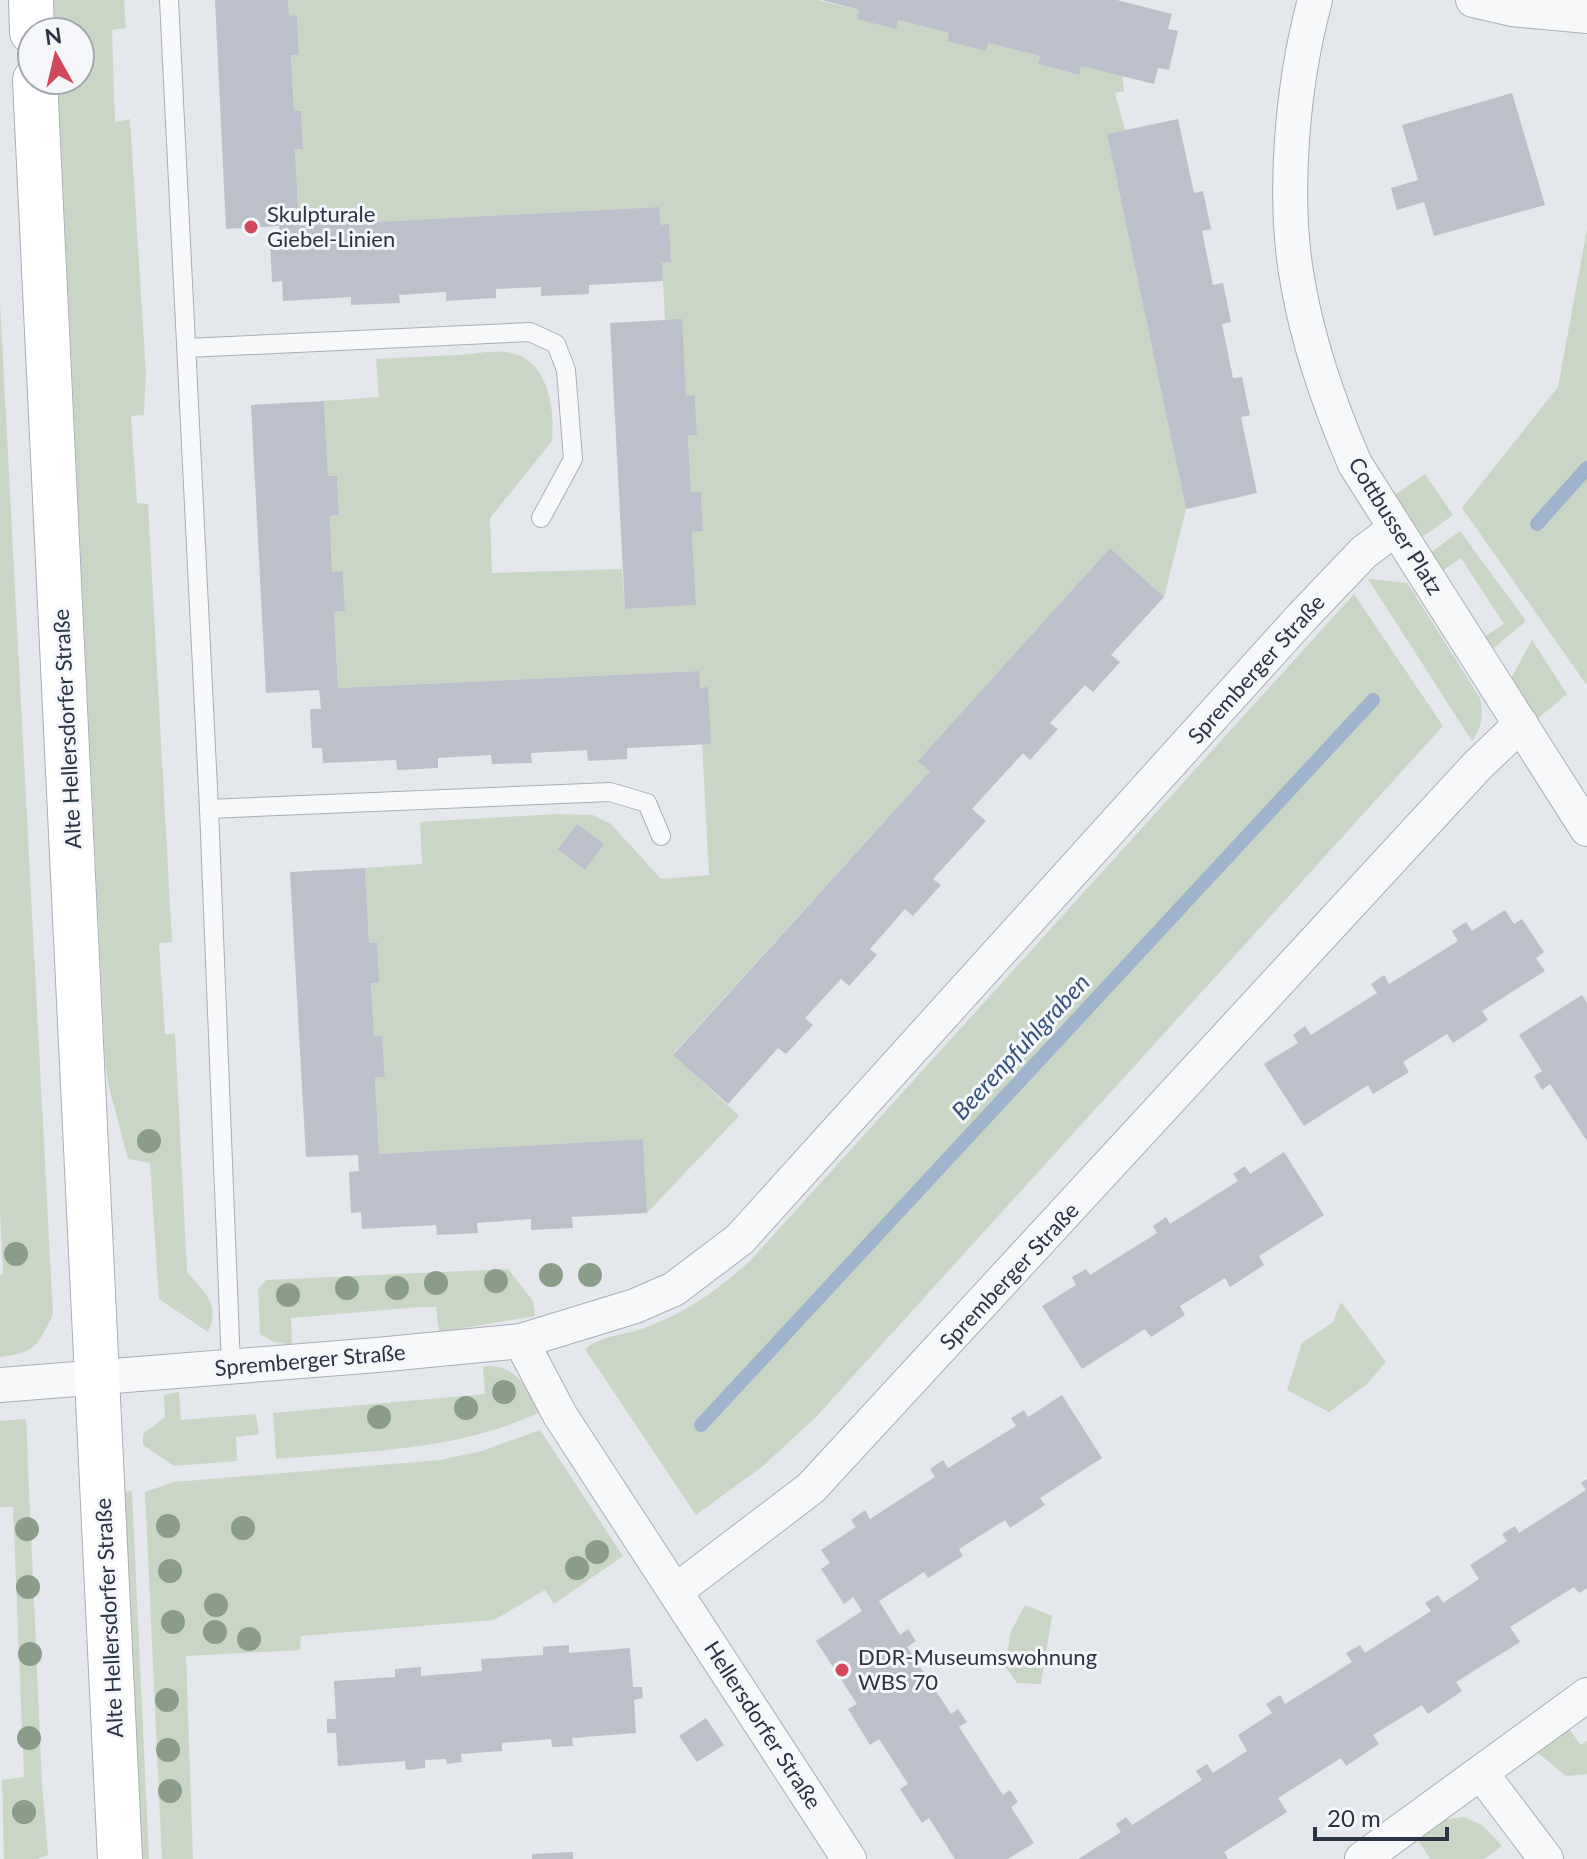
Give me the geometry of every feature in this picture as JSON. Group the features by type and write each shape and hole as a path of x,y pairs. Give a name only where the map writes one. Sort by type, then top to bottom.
{"street":[{"name":"Cottbusser Platz","path":"1315,0 1306,33 1292,143 1291,200 1297,282 1311,344 1333,412 1355,464 1587,829"},
{"path":"1473,0 1512,9 1587,16"},
{"name":"Alte Hellersdorfer Straße","path":"36,96 120,1859"},
{"name":"Spremberger Straße","path":"99,1378 521,1341 635,1306 674,1289 740,1239 1302,617 1364,552 1395,529"},
{"name":"Spremberger Straße","path":"677,1590 811,1488 1478,765 1521,724"},
{"path":"521,1341 560,1415 677,1590"},
{"path":"0,1385 99,1378"},
{"name":"Hellersdorfer Straße","path":"677,1590 849,1859"},
{"path":"1362,1859 1587,1695"},
{"path":"1481,1773 1546,1859"}],"lane":[{"path":"169,0 209,809 231,1366"},
{"path":"187,348 530,332 556,344 566,370 573,459 541,518"},
{"path":"209,809 610,792 647,803 661,836"}],"green space":[{"path":"54,0 124,0 126,28 112,30 115,122 130,119 146,374 144,415 131,416 137,503 148,504 172,942 159,943 165,1034 175,1034 187,1272 212,1306 212,1322 208,1332 159,1299 150,1163 128,1159 108,1083 105,1058 59,96 96,96 96,16 55,16"},
{"path":"288,0 818,0 949,33 947,40 988,43 1040,56 1038,64 1078,75 1081,66 1122,76 1124,91 1115,93 1125,130 1107,134 1186,509 1164,597 1110,548 919,761 930,771 673,1054 739,1116 647,1213 643,1139 379,1154 375,1078 385,1077 382,1037 374,1037 371,983 378,983 377,942 369,943 365,868 422,864 420,822 557,814 593,815 611,824 661,879 709,875 702,744 708,688 700,688 698,671 338,688 334,612 345,611 343,571 332,572 330,516 339,515 337,476 328,476 324,401 379,397 376,359 494,351 520,356 540,373 546,386 552,413 552,441 490,518 492,573 622,569 625,609 696,605 692,532 703,531 701,492 691,492 688,436 697,435 695,396 686,396 665,320 662,263 671,262 669,225 661,225 659,207 299,226 295,149 303,148 301,111 294,111 291,55 299,54 297,16 289,16"},
{"path":"1587,229 1586,684 1462,508 1558,387"},
{"path":"0,302 53,1315 43,1334 29,1350 0,1357 0,1275 3,1275 0,1211"},
{"path":"1425,474 1453,515 1418,540 1392,497"},
{"path":"1460,531 1526,621 1490,651 1484,637 1504,624 1461,558 1441,572 1429,554"},
{"path":"1368,579 1407,583 1415,595 1480,698 1481,721 1472,741"},
{"path":"1354,594 1443,726 815,1418 763,1466 696,1515 585,1349 598,1341 644,1328 687,1308 750,1261"},
{"path":"1532,640 1567,694 1534,722 1510,680"},
{"path":"508,1269 533,1301 535,1316 439,1332 436,1307 419,1307 291,1318 292,1345 274,1342 260,1334 258,1290 266,1280"},
{"path":"1341,1302 1386,1362 1367,1384 1329,1412 1287,1390 1302,1343 1333,1322"},
{"path":"489,1366 515,1375 540,1412 477,1435 444,1442 276,1459 273,1413 485,1394 483,1367"},
{"path":"179,1392 181,1420 256,1414 259,1434 236,1437 237,1461 174,1466 143,1445 143,1434 165,1417 164,1395"},
{"path":"26,1419 42,1784 48,1855 37,1859 4,1859 2,1780 24,1777 13,1507 0,1507 0,1421"},
{"path":"540,1430 623,1556 554,1604 545,1590 494,1620 301,1636 300,1650 186,1656 193,1859 162,1859 145,1492 174,1482 440,1460 482,1451"},
{"path":"132,1491 149,1859 141,1859 123,1492"},
{"path":"1025,1605 1052,1616 1041,1684 1017,1683 1005,1666 1011,1631"},
{"path":"1567,1726 1581,1745 1587,1741 1587,1774 1566,1776 1536,1751"},
{"path":"1464,1817 1482,1825 1502,1846 1484,1859 1430,1859 1416,1837 1442,1820"}],"building":[{"path":"215,0 288,0 289,16 297,15 299,55 291,55 294,111 301,111 303,149 295,149 299,226 659,207 661,225 669,224 671,262 662,263 663,281 589,285 589,294 541,296 541,287 496,289 496,298 446,301 446,292 399,295 400,303 351,305 351,297 283,301 282,281 272,282 270,242 280,241 279,226 226,229"},
{"path":"822,0 1117,0 1172,14 1168,29 1178,31 1169,70 1158,68 1154,84 1081,66 1079,75 1038,64 1040,56 988,43 986,51 947,41 949,33 898,20 896,29 857,19 859,10"},
{"path":"1512,93 1545,205 1434,236 1424,202 1397,210 1391,188 1418,180 1402,125"},
{"path":"1178,119 1194,193 1203,191 1211,229 1202,231 1213,285 1223,283 1231,322 1222,324 1233,378 1242,377 1250,415 1241,417 1257,493 1186,509 1107,134"},
{"path":"682,319 686,396 695,395 697,435 688,436 691,492 701,492 703,531 692,532 696,605 625,609 610,323"},
{"path":"324,401 328,476 337,476 339,515 330,516 332,572 343,571 345,611 334,612 338,688 699,671 700,688 708,687 711,744 627,748 627,759 588,761 587,750 531,753 532,763 492,764 491,755 438,758 438,768 397,770 396,760 323,763 322,748 312,748 310,709 321,709 319,690 266,693 251,405"},
{"path":"1110,548 1164,597 1111,655 1120,662 1093,692 1085,685 1050,723 1058,729 1030,760 1023,753 972,809 986,821 933,879 941,885 913,916 905,909 870,949 877,955 849,986 841,979 805,1018 813,1025 786,1054 778,1048 728,1104 673,1055 930,771 918,761"},
{"path":"577,824 604,844 585,870 558,849"},
{"path":"365,868 369,943 377,942 379,983 371,983 374,1037 382,1036 385,1077 375,1078 379,1154 643,1139 647,1213 572,1217 573,1228 531,1230 531,1219 477,1223 478,1233 437,1235 436,1225 362,1229 361,1212 351,1213 349,1172 359,1171 358,1155 306,1157 290,872"},
{"path":"1505,910 1514,924 1522,919 1544,952 1536,958 1545,971 1482,1011 1488,1020 1453,1043 1447,1034 1403,1062 1409,1072 1373,1094 1368,1085 1304,1126 1264,1064 1298,1043 1293,1035 1305,1026 1311,1035 1377,993 1371,984 1384,975 1389,984 1458,941 1452,931 1466,922 1472,931"},
{"path":"1582,995 1587,1003 1587,1141 1550,1084 1542,1090 1534,1076 1542,1071 1519,1035"},
{"path":"1284,1152 1324,1215 1259,1256 1264,1265 1230,1287 1225,1278 1180,1306 1185,1315 1151,1337 1145,1329 1082,1369 1042,1306 1076,1285 1072,1277 1086,1269 1090,1275 1157,1233 1153,1226 1166,1217 1170,1224 1238,1181 1233,1174 1245,1166 1250,1174"},
{"path":"1062,1395 1102,1458 1040,1498 1045,1505 1010,1528 1005,1520 959,1549 963,1556 928,1578 924,1572 879,1601 900,1635 908,1629 916,1641 907,1647 951,1714 958,1709 967,1722 959,1727 1003,1795 1010,1790 1018,1802 1011,1807 1034,1843 1008,1859 955,1859 929,1818 922,1823 900,1789 908,1784 879,1739 870,1745 848,1709 857,1704 816,1641 862,1611 853,1597 844,1604 821,1569 830,1563 821,1550 856,1527 851,1520 865,1510 870,1519 935,1477 930,1469 943,1460 948,1468 1016,1426 1011,1418 1024,1410 1028,1417"},
{"path":"1587,1479 1587,1588 1579,1593 1574,1587 1510,1627 1520,1642 1456,1682 1462,1691 1428,1714 1422,1705 1373,1735 1379,1744 1346,1766 1341,1758 1278,1798 1287,1812 1224,1852 1228,1859 1078,1859 1121,1832 1116,1824 1126,1817 1132,1825 1202,1780 1196,1771 1207,1764 1213,1773 1247,1751 1238,1735 1272,1713 1266,1704 1280,1695 1285,1704 1352,1662 1346,1653 1360,1645 1365,1653 1431,1611 1425,1603 1438,1595 1443,1603 1479,1579 1470,1565 1507,1541 1502,1534 1515,1526 1519,1533 1586,1490 1581,1483"},
{"path":"569,1645 569,1653 630,1648 633,1687 642,1687 643,1698 634,1700 636,1733 572,1738 573,1746 552,1747 551,1739 502,1743 502,1751 461,1754 462,1762 447,1764 446,1759 425,1760 425,1768 406,1770 405,1761 338,1766 336,1733 327,1733 327,1719 336,1719 334,1681 395,1677 395,1669 421,1667 421,1676 482,1671 481,1659 543,1655 543,1647"},
{"path":"706,1718 724,1745 697,1762 679,1736"},
{"path":"573,1852 573,1859 532,1859 532,1854"}],"waterway":[{"name":"Beerenpfuhlgraben","path":"1537,524 1587,468"},
{"name":"Beerenpfuhlgraben","path":"701,1425 1373,700"}],"place":[{"name":"Skulpturale Giebel-Linien","path":"251,227"},
{"name":"DDR-Museumswohnung WBS 70","path":"842,1670"}]}
